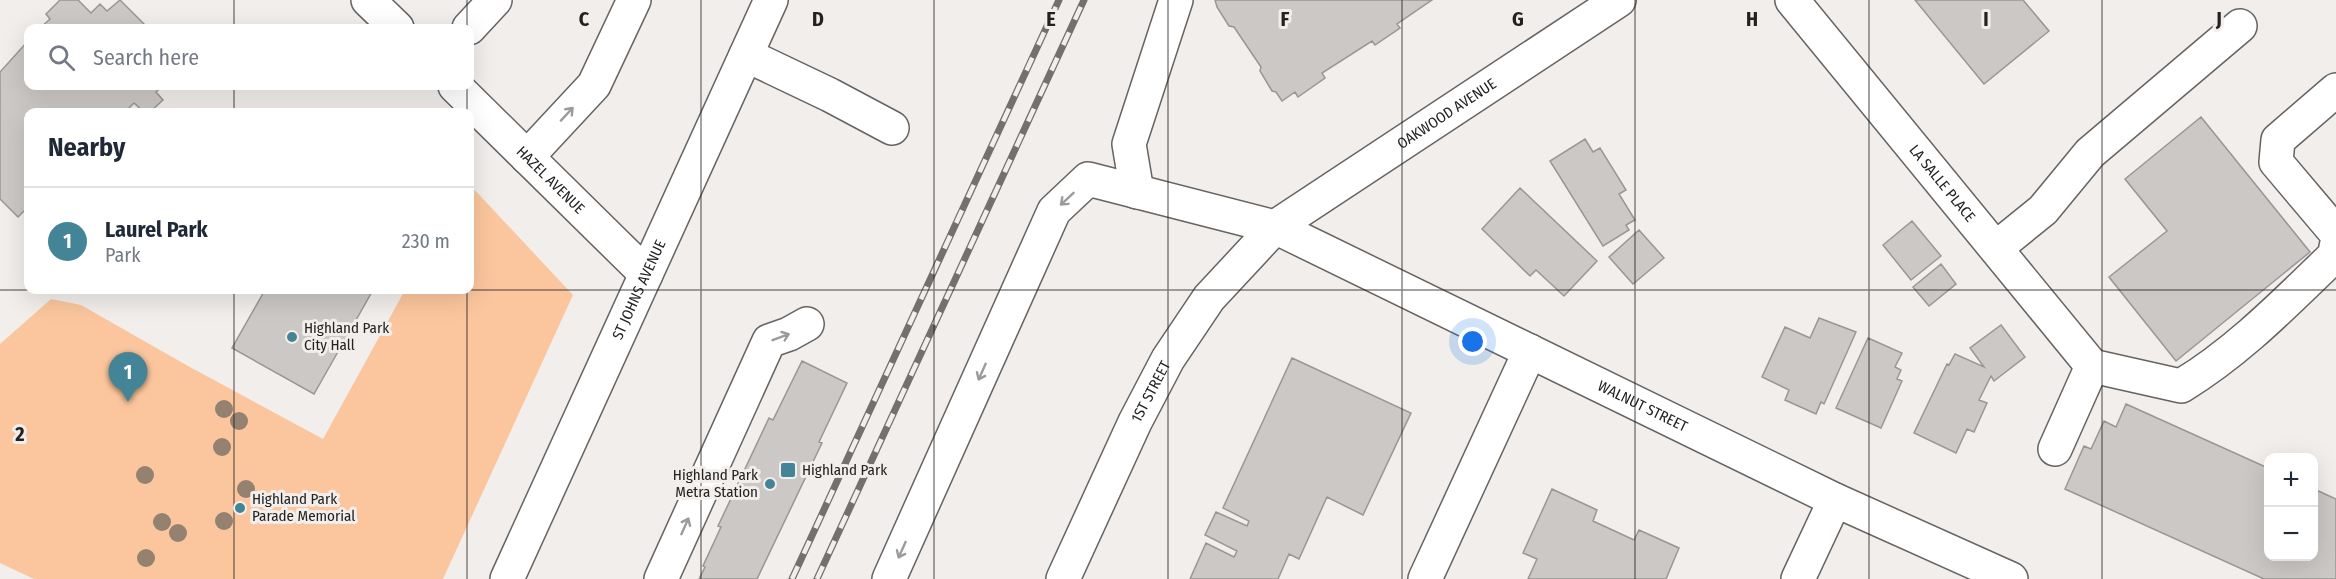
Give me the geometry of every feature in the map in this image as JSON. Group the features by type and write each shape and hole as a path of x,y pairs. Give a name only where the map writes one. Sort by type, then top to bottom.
{"street":[{"path":"368,0 393,24"},
{"path":"473,24 495,0"},
{"path":"527,157 594,85 634,0"},
{"name":"ST JOHNS AVENUE","path":"507,579 771,0"},
{"path":"1137,192 1129,144 1176,0"},
{"name":"OAKWOOD AVENUE","path":"1275,227 1619,0"},
{"name":"LA SALLE PLACE","path":"1792,0 2092,366"},
{"path":"1996,248 2043,210 2090,153 2240,26"},
{"path":"746,55 892,128"},
{"name":"HAZEL AVENUE","path":"458,90 646,274"},
{"path":"2336,90 2278,140 2276,162 2336,232"},
{"name":"WALNUT STREET","path":"889,579 1054,211 1088,179 1275,227 1835,500 2011,579"},
{"name":"1ST STREET","path":"1063,579 1135,422 1168,359 1209,298 1275,227"},
{"path":"2055,449 2092,366 2181,386 2205,371 2275,313 2336,255 2336,247"},
{"path":"661,579 769,341 807,324"},
{"path":"1425,579 1530,351"},
{"path":"1798,579 1835,500"}],"shaded area":[{"path":"474,189 573,295 443,579 34,579 0,563 0,344 51,299 81,305 323,439 403,294 474,294"}],"building":[{"path":"60,0 78,0 91,13 100,4 107,11 120,0 144,24 44,24 50,19 46,14"},
{"path":"1215,0 1432,0 1397,24 1400,28 1375,45 1372,41 1322,73 1325,78 1298,97 1295,92 1282,101 1276,92 1272,91 1260,71 1261,67 1234,27 1229,26"},
{"path":"1915,0 2023,0 2049,31 1984,84"},
{"path":"24,45 24,90 158,90 156,92 163,100 154,108 140,108 134,103 129,108 24,108 24,211 18,217 0,199 0,72"},
{"path":"2201,117 2310,252 2176,361 2109,277 2167,231 2125,179"},
{"path":"1585,139 1593,152 1600,148 1626,190 1619,194 1635,220 1626,225 1629,230 1603,246 1550,161"},
{"path":"1520,188 1597,261 1564,296 1536,270 1530,276 1482,229"},
{"path":"1912,221 1941,256 1911,280 1883,245"},
{"path":"1639,230 1664,258 1633,284 1609,257"},
{"path":"1941,264 1956,284 1929,306 1913,287"},
{"name":"Highland Park City Hall","path":"263,294 371,294 314,394 232,348"},
{"path":"1819,318 1856,332 1824,404 1821,402 1816,414 1785,400 1789,390 1762,377 1785,327 1810,338"},
{"path":"2001,325 2025,357 1994,381 1991,376 1979,400 1987,403 1974,432 1967,429 1956,453 1914,433 1947,364 1949,365 1955,354 1984,367 1970,348"},
{"path":"1868,338 1902,353 1895,367 1901,370 1897,379 1902,381 1881,428 1836,408"},
{"path":"1292,358 1411,413 1363,515 1327,497 1299,559 1289,554 1278,579 1190,579 1206,543 1234,557 1237,551 1205,535 1216,512 1247,526 1249,521 1223,508"},
{"name":"Highland Park Metra Station","path":"802,361 847,383 819,442 822,443 757,579 699,579 721,527 718,526 769,418 773,420"},
{"path":"2126,404 2264,466 2264,561 2318,561 2318,491 2336,499 2336,579 2264,579 2065,489 2084,446 2091,449 2104,421 2116,427"},
{"path":"1552,489 1597,510 1593,521 1634,540 1639,530 1679,548 1666,579 1528,579 1537,559 1523,553"}],"railway":[{"path":"792,579 1059,0"},
{"path":"817,579 1084,0"}],"place":[{"name":"Highland Park City Hall","path":"292,337"},
{"name":"Laurel Park","path":"128,402"},
{"name":"Highland Park","path":"788,470"},
{"name":"Highland Park Metra Station","path":"770,484"},
{"name":"Highland Park Parade Memorial","path":"240,508"}]}
